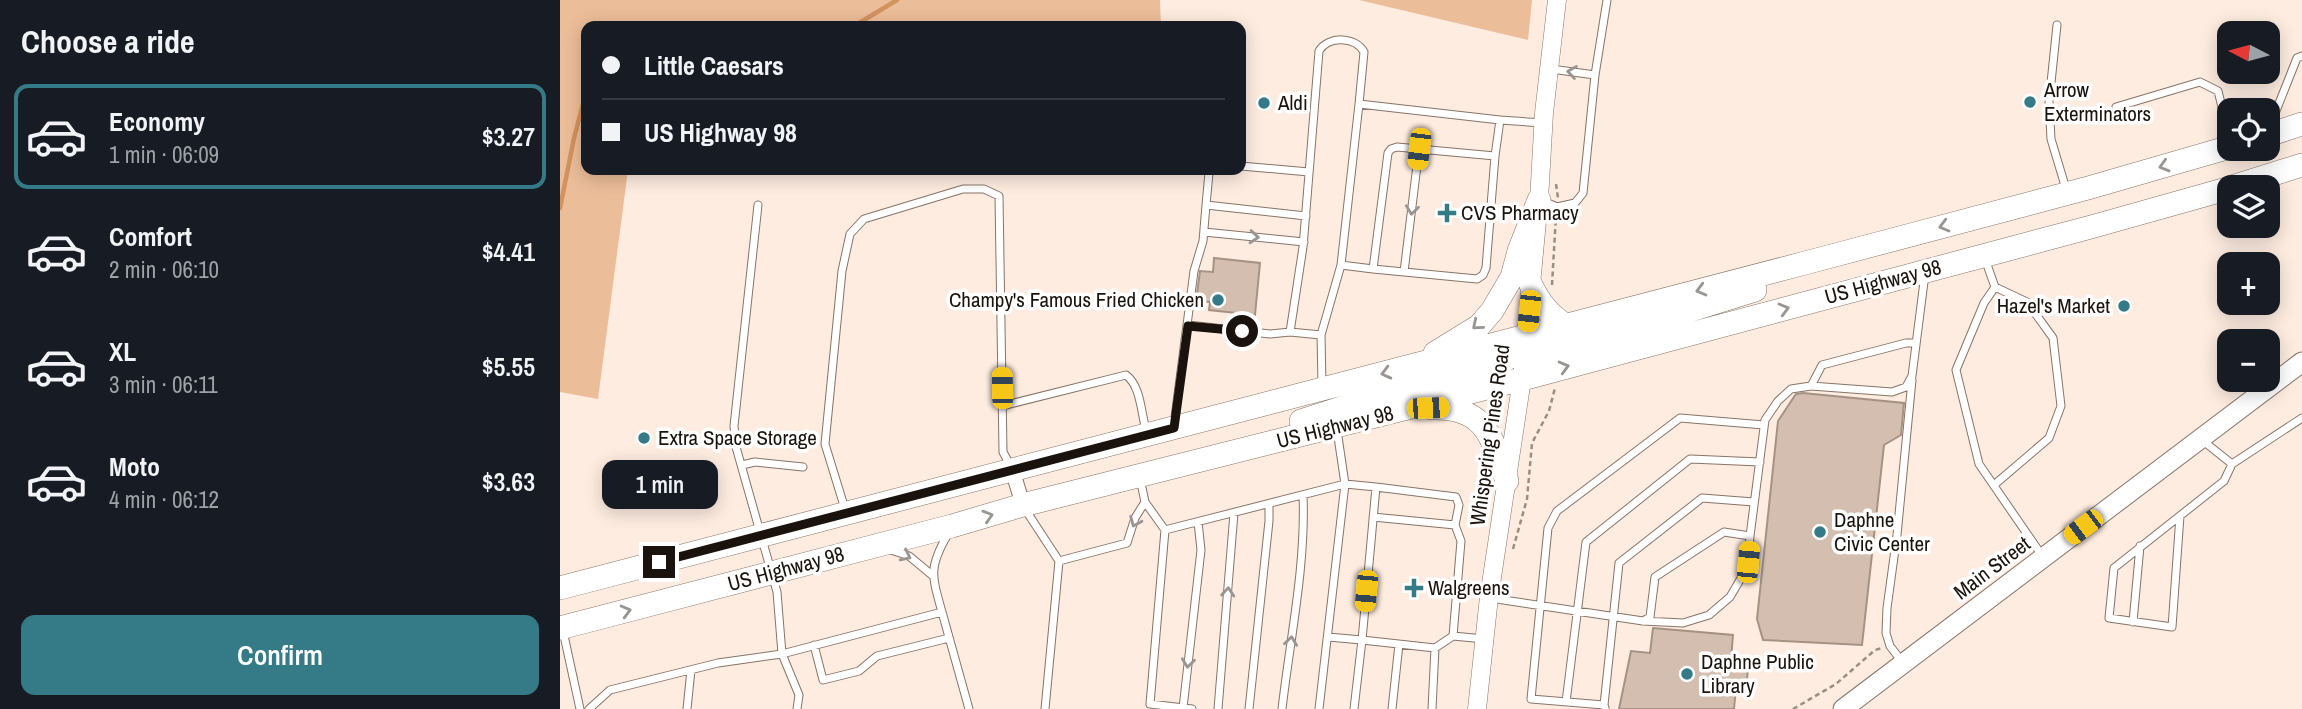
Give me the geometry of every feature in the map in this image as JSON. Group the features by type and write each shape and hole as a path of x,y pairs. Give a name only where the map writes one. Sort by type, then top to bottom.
{"main road":[{"path":"2280,130 2302,124"},
{"name":"US Highway 98","path":"560,587 1526,337 2217,151"},
{"name":"US Highway 98","path":"2271,175 2302,165"},
{"name":"US Highway 98","path":"561,628 1023,505 1521,379 2217,192"},
{"path":"1417,365 1479,326 1492,311 1512,277 1539,200"},
{"path":"1521,379 1529,364 1539,354 1552,348 1715,304 1791,277 1852,251"},
{"path":"1531,285 1548,314 1566,326"},
{"path":"1211,459 1269,431 1385,394 1492,368 1513,355 1526,337"},
{"name":"Main Street","path":"1843,709 2302,362"},
{"path":"1405,409 1451,408 1466,412 1487,430 1507,481"}],"street":[{"name":"Whispering Pines Road","path":"1477,709 1489,597 1526,337 1539,200 1543,123 1557,0"},
{"path":"1012,469 1023,505"}],"lane":[{"path":"1539,200 1557,207 1575,203 1583,193 1606,0"},
{"path":"2057,25 2049,102 2051,139 2067,193"},
{"path":"1290,332 1304,242 1319,51 1324,43 1331,40 1355,42 1364,52 1341,265 1321,335 1322,389"},
{"path":"2300,57 2302,70"},
{"path":"2280,104 2300,57"},
{"path":"1549,69 1595,75"},
{"path":"2116,107 2200,82 2218,91 2220,98"},
{"path":"1359,104 1543,123"},
{"path":"1341,265 1477,279 1483,275 1486,268 1500,120"},
{"path":"1373,269 1388,153 1391,149 1397,147 1495,156"},
{"path":"1404,272 1419,149"},
{"path":"1246,166 1309,172"},
{"path":"1174,428 1194,271 1204,232 1209,175"},
{"path":"846,513 825,444 842,271 850,234 864,219 963,189 984,189 999,197 1003,452 1012,469"},
{"path":"758,205 734,426 736,447 777,592 782,654 799,695 797,709"},
{"path":"1206,205 1306,216"},
{"path":"1204,232 1304,242"},
{"path":"1984,256 1995,287 2027,302 2053,338 2060,405 2049,438 1994,485"},
{"path":"1903,663 1890,646 1886,633 1887,608 1926,271"},
{"path":"1995,287 1984,303 1956,370 1979,464 2043,557"},
{"path":"1188,326 1270,334 1290,332 1321,335"},
{"path":"1811,386 1822,365 1906,342 1916,343"},
{"path":"1002,406 1126,375 1134,381 1137,388 1140,410 1148,434"},
{"path":"1489,597 1643,621 1683,622 1709,615 1730,597 1748,562 1765,420 1778,401 1791,389 1811,386 1892,392 1906,387 1912,375"},
{"path":"1754,502 1702,498 1619,563 1605,707 1531,699 1548,528 1557,511 1680,418 1765,425"},
{"path":"2180,516 2172,627 2109,618 2114,568 2224,481 2232,464 2302,418"},
{"path":"1319,709 1345,484 1336,426"},
{"path":"2201,438 2232,464"},
{"path":"1566,702 1586,542 1690,459 1760,462"},
{"path":"742,465 755,462 803,467"},
{"path":"1140,477 1146,502 1165,530 1150,707 1192,709"},
{"path":"1165,530 1345,484 1456,497 1459,505 1455,525 1461,541 1453,636"},
{"path":"1354,709 1376,487"},
{"path":"1282,709 1297,588 1304,514 1303,495"},
{"path":"1059,561 1127,543 1135,518 1146,502"},
{"path":"1249,709 1269,504"},
{"path":"1023,505 1059,561 1045,709"},
{"path":"1217,709 1234,513"},
{"path":"1373,517 1455,525"},
{"path":"1183,708 1201,550 1198,522"},
{"path":"952,526 940,548 932,575 969,709"},
{"path":"1643,621 1650,617 1655,577 1724,532 1750,536"},
{"path":"875,545 909,555 932,575"},
{"path":"2133,622 2140,545"},
{"path":"589,709 610,690 718,663 782,654 942,612"},
{"path":"561,628 580,709"},
{"path":"1328,637 1436,648 1453,636 1485,639"},
{"path":"814,645 823,680 859,671 877,656 949,638"},
{"path":"1392,709 1399,644"},
{"path":"1432,709 1436,648"},
{"path":"687,709 691,670"}],"shaded area":[{"path":"560,0 1160,0 1161,21 581,21 581,175 627,175 598,399 560,392"},
{"path":"1359,0 1532,0 1528,40"}],"building":[{"path":"1214,258 1260,263 1255,315 1209,310 1210,302 1196,301 1200,271 1213,272"},
{"name":"Daphne Civic Center","path":"1796,394 1904,403 1901,435 1884,445 1862,645 1763,640 1757,619 1778,421"},
{"name":"Daphne Public Library","path":"1653,628 1733,635 1731,659 1749,661 1746,688 1736,687 1734,709 1619,709 1631,651 1650,653"}],"waterway":[{"path":"862,21 897,0"},
{"path":"560,208 581,112"}],"place":[{"name":"Arrow Exterminators","path":"2030,102"},
{"name":"Aldi","path":"1264,103"},
{"name":"CVS Pharmacy","path":"1447,213"},
{"name":"Champy's Famous Fried Chicken","path":"1218,300"},
{"name":"Hazel's Market","path":"2124,306"},
{"name":"Extra Space Storage","path":"644,438"},
{"name":"Daphne Civic Center","path":"1820,532"},
{"name":"Walgreens","path":"1414,588"},
{"name":"Daphne Public Library","path":"1687,674"}],"route":[{"path":"659,562 1174,428 1188,326 1242,331"}]}
